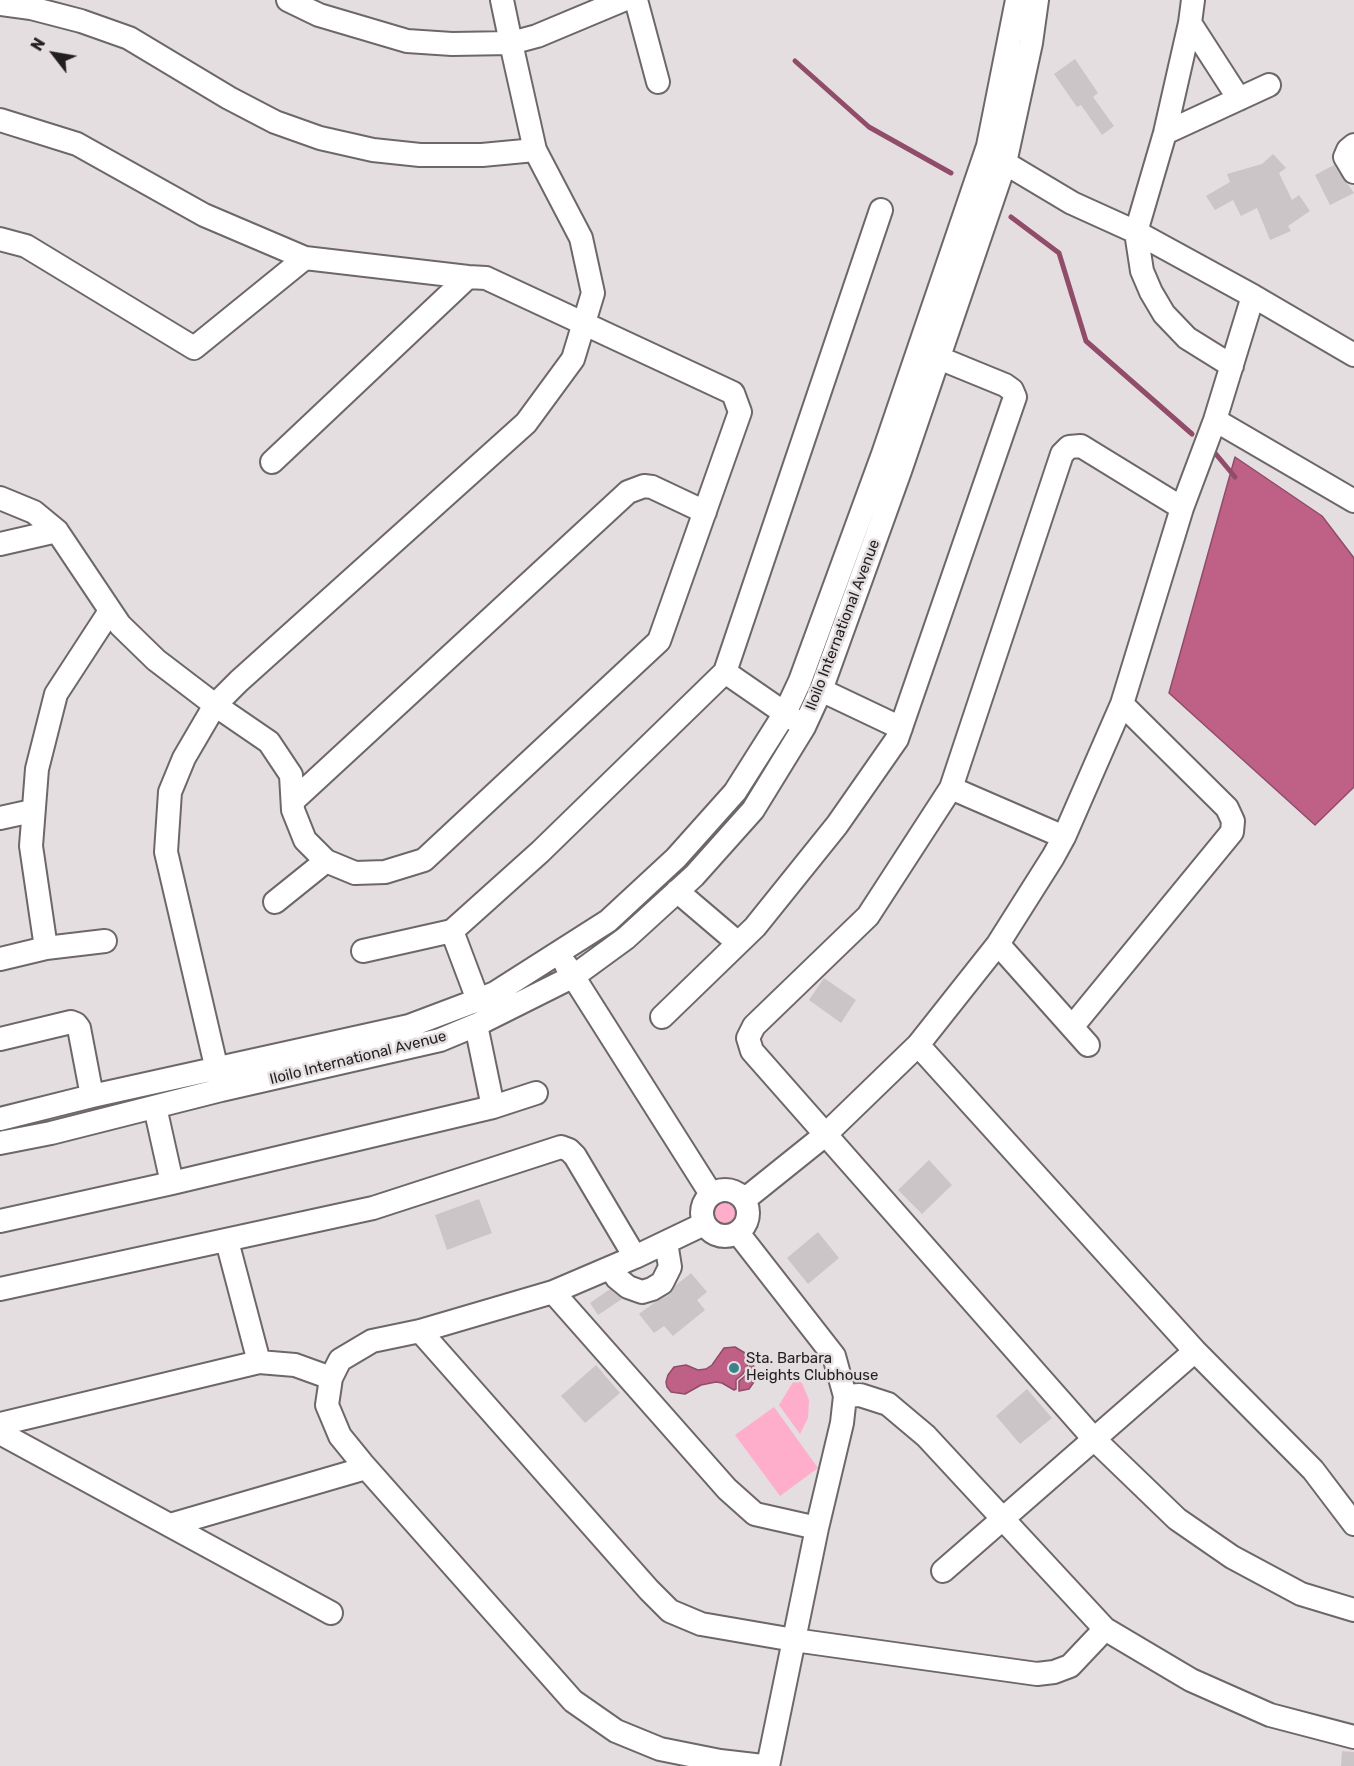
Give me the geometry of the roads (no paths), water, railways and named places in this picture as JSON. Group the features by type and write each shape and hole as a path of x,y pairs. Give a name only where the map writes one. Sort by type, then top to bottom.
{"street":[{"path":"288,0 319,8 407,41 452,44 512,43 537,36 623,0"},
{"path":"220,1080 166,852 170,792 184,758 215,705 340,588 526,423 573,359 593,293 581,238 535,150 502,0"},
{"path":"636,0 658,82"},
{"name":"Iloilo International Avenue","path":"0,1143 155,1107 220,1080 409,1026 495,993 608,921 676,858 735,792 785,713 800,681 995,160 1017,0"},
{"name":"Iloilo International Avenue","path":"0,1119 92,1096 220,1080 440,1040 476,1025 574,976 626,938 694,876 753,810 804,727 821,690 939,358 1031,43 1037,0"},
{"path":"1193,0 1190,23 1165,133 1136,232 1142,271 1150,292 1164,314 1187,338 1232,366"},
{"path":"0,4 31,8 81,21 129,38 229,98 275,122 320,138 373,150 420,155 482,155 535,150"},
{"path":"1190,23 1239,99"},
{"path":"1165,133 1269,85"},
{"path":"0,120 77,144 204,215 305,258 486,278 732,393 740,412 659,641 424,860 385,872 355,873 327,861 304,840 294,810 291,775 269,742 156,660 120,625 57,531 34,512 0,498"},
{"path":"1354,145 1348,150 1345,158 1354,172"},
{"path":"995,160 1072,203 1136,232 1354,355"},
{"path":"363,951 452,931 540,852 725,672 881,210"},
{"path":"0,239 26,246 194,348 305,258"},
{"path":"272,462 468,277"},
{"path":"744,1200 825,1135 918,1045 998,944 1064,837 1122,704 1182,508 1215,420 1253,296"},
{"path":"662,1017 754,927 837,825 897,739 902,728 1015,397 1012,390 1005,385 939,358"},
{"path":"1215,420 1354,501"},
{"path":"1182,508 1080,446 1070,447 1062,454 951,788 868,916 754,1026 748,1038 752,1051 1094,1439 1178,1519 1232,1557 1301,1594 1354,1610"},
{"path":"293,801 628,492 644,486 652,487 705,512"},
{"path":"0,544 57,531"},
{"path":"46,948 31,846 37,769 56,694 110,611"},
{"path":"725,672 804,727"},
{"path":"821,690 902,728"},
{"path":"1072,1026 1232,832 1233,821 1227,808 1122,704"},
{"path":"951,788 1064,837"},
{"path":"0,818 32,811"},
{"path":"274,902 327,861"},
{"path":"677,891 738,943"},
{"path":"452,931 478,1000"},
{"path":"0,959 46,948 105,941"},
{"path":"998,944 1088,1045"},
{"path":"558,953 711,1194"},
{"path":"0,1039 71,1022 76,1024 79,1028 92,1096"},
{"path":"476,1025 493,1107"},
{"path":"918,1045 1196,1351 1313,1470 1354,1524"},
{"path":"0,1221 172,1184 493,1107 536,1093"},
{"path":"155,1107 172,1184"},
{"path":"0,1289 373,1208 561,1147 569,1150 575,1156 635,1257"},
{"path":"723,1190 735,1192 744,1200 748,1212 746,1223 738,1233 726,1237 713,1234 704,1224 701,1214 704,1203 711,1194 723,1190"},
{"path":"704,1224 553,1292 420,1331 372,1341 340,1360 332,1378 327,1405 340,1436 573,1701 616,1731 660,1749 720,1761 764,1766"},
{"path":"738,1233 834,1356 845,1395 842,1424 817,1528 768,1766"},
{"path":"227,1241 259,1362"},
{"path":"610,1268 628,1287 642,1292 652,1289 662,1283 670,1267 666,1242"},
{"path":"553,1292 656,1410 741,1502 755,1514 817,1528"},
{"path":"420,1331 670,1611 701,1624 794,1640 1036,1674 1054,1672 1070,1666 1105,1629"},
{"path":"943,1571 1196,1351"},
{"path":"0,1424 259,1362 296,1365 332,1378"},
{"path":"845,1395 860,1395 888,1404 926,1436 1105,1629 1191,1680 1270,1715 1354,1737"},
{"path":"0,1433 331,1613"},
{"path":"170,1525 366,1467"}],"waterway":[{"path":"795,61 869,127 951,173"},
{"path":"1011,217 1059,253 1086,341 1192,434"},
{"path":"1215,453 1235,477"}],"place":[{"name":"Sta. Barbara Heights Clubhouse","path":"734,1368"}]}
